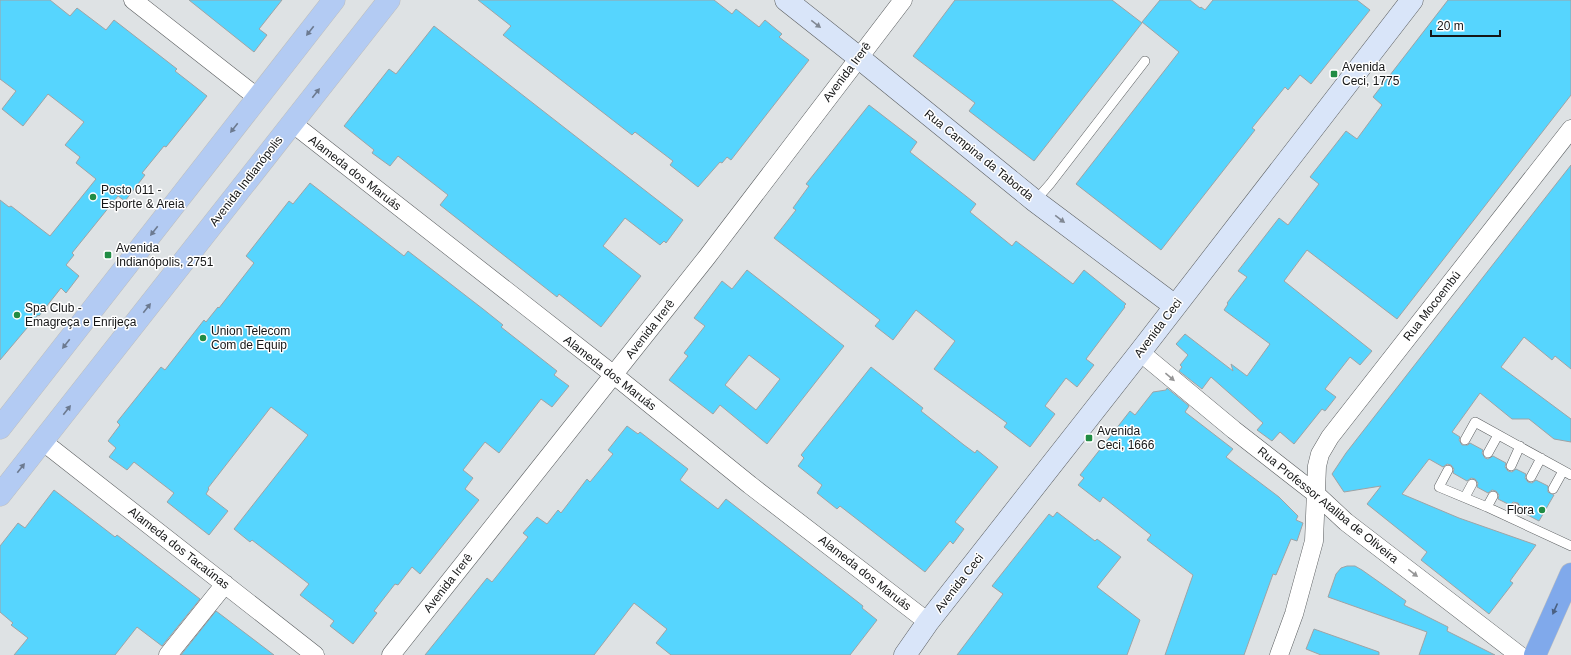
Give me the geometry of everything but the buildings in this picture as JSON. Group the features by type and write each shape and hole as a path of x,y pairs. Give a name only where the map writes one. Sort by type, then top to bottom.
{"highway":[{"path":"1535,655 1571,574"}],"main road":[{"path":"3,418 258,98 334,0"},
{"name":"Avenida Indianópolis","path":"0,495 389,0"}],"street":[{"path":"133,0 258,98"},
{"name":"Rua Campina da Taborda","path":"786,0 1035,201 1175,306"},
{"name":"Avenida Irerê","path":"392,655 712,251 858,57 903,0"},
{"name":"Avenida Ceci","path":"905,655 928,622 1140,352 1412,0"},
{"name":"Alameda dos Maruás","path":"292,124 614,375 750,485 928,622"},
{"name":"Rua Mocoembú","path":"1279,655 1294,614 1314,541 1317,466 1320,454 1330,436 1571,129"},
{"name":"Rua Professor Ataliba de Oliveira","path":"1140,352 1234,430 1316,494 1346,522 1519,655"},
{"name":"Alameda dos Tacaúnas","path":"42,441 315,655"},
{"path":"168,655 225,584"}],"lane":[{"path":"1035,201 1050,184 1145,61"},
{"path":"1466,440 1475,422 1520,446 1567,473 1553,489"},
{"path":"1488,453 1498,435"},
{"path":"1511,466 1520,446"},
{"path":"1531,477 1541,458"},
{"path":"1448,470 1439,487 1510,517 1534,523 1571,546"},
{"path":"1465,497 1472,484"},
{"path":"1487,507 1493,496"},
{"path":"1510,517 1515,508"}],"place":[{"name":"Avenida Ceci, 1775","path":"1334,74"},
{"name":"Posto 011 - Esporte & Areia","path":"93,197"},
{"name":"Avenida Indianópolis, 2751","path":"108,255"},
{"name":"Spa Club - Emagreça e Enrijeça","path":"17,315"},
{"name":"Union Telecom Com de Equip","path":"203,338"},
{"name":"Avenida Ceci, 1666","path":"1089,438"},
{"name":"Flora","path":"1542,510"}]}
